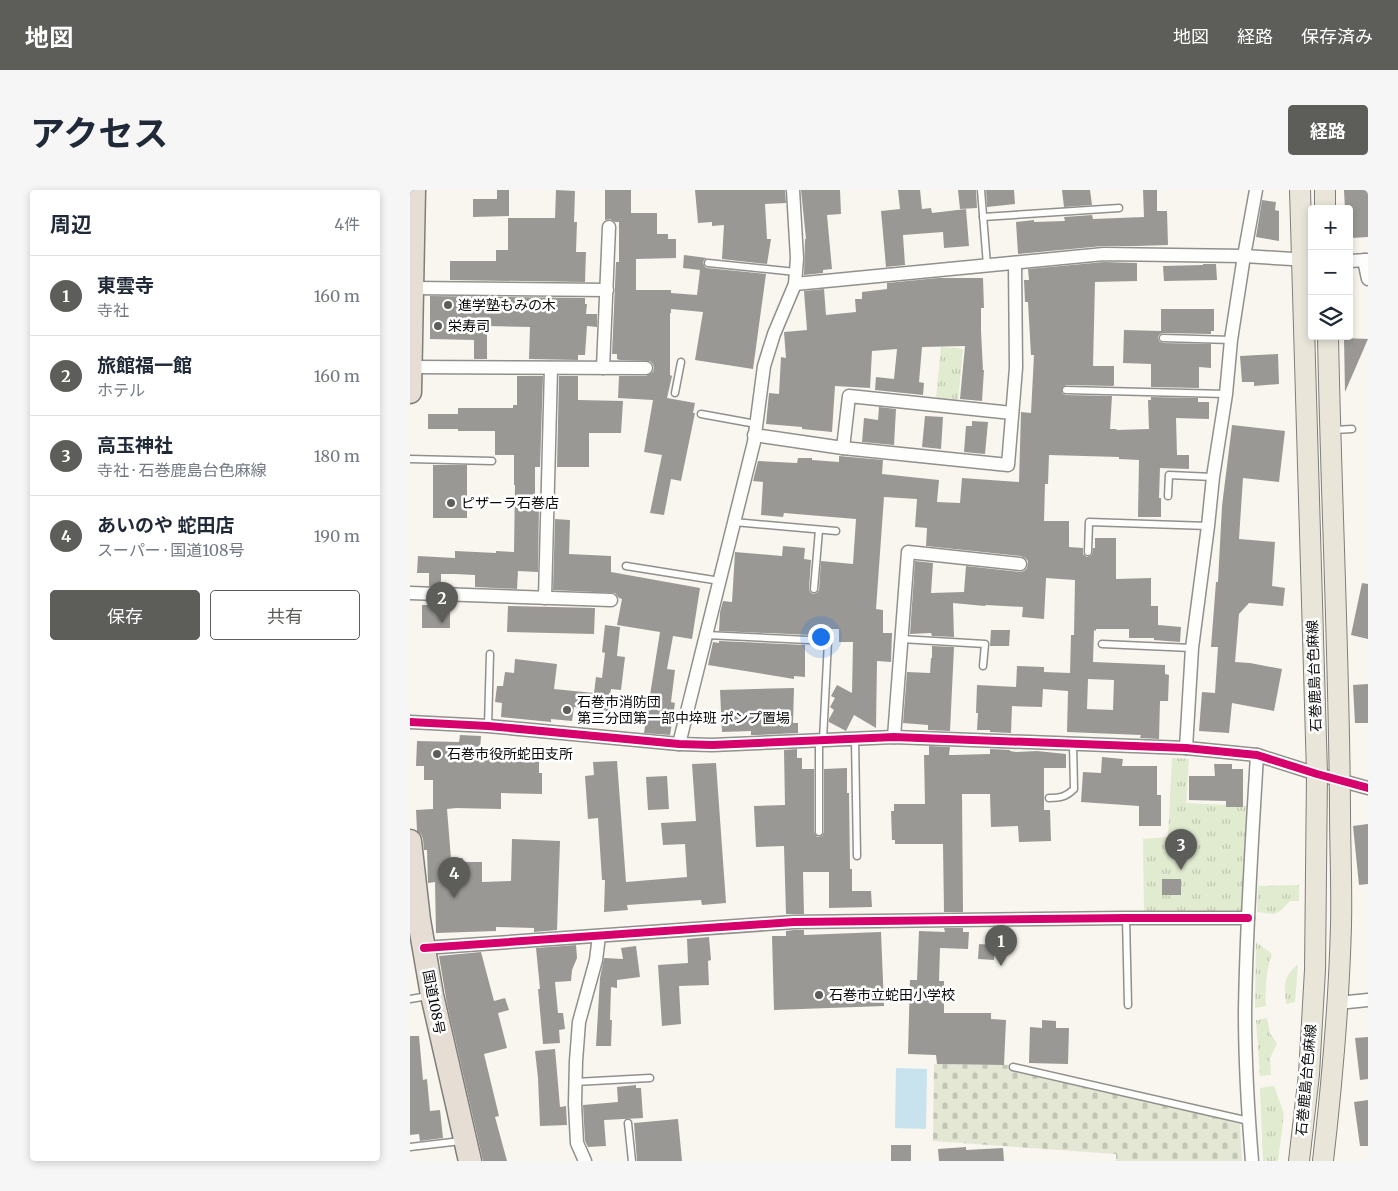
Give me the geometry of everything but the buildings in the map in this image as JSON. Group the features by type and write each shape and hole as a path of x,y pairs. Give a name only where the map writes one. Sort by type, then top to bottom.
{"highway":[{"path":"410,392 414,190"},
{"name":"国道108号","path":"410,841 414,921 424,948 421,997 467,1151"}],"main road":[{"name":"石巻鹿島台色麻線","path":"1298,1161 1309,1074 1315,970 1317,774 1306,260 1300,190"},
{"path":"1325,190 1325,205"},
{"name":"石巻鹿島台色麻線","path":"1323,1161 1338,1003 1341,923 1338,641 1328,340"}],"street":[{"path":"679,744 755,429 764,366 774,334 796,278 798,258 793,190"},
{"path":"1186,748 1192,648 1213,477 1226,394 1230,340 1256,190"},
{"path":"602,368 609,227"},
{"path":"796,278 1015,263 1104,254 1244,256 1306,260"},
{"path":"1353,260 1366,260 1368,279"},
{"path":"755,429 843,448 1008,465 1016,368 1015,263"},
{"path":"412,288 607,290"},
{"path":"410,366 646,368"},
{"path":"544,598 551,368"},
{"path":"843,448 849,396 1012,413"},
{"path":"894,737 908,552 1020,564"},
{"path":"410,593 611,600"},
{"path":"410,722 488,726 679,744 712,745 894,737 1186,748 1257,755 1368,788"},
{"path":"1252,1161 1245,1014 1257,755"},
{"path":"424,948 794,922 1248,918"},
{"path":"585,1161 577,1143 575,1082 579,1022 596,960 599,936"},
{"path":"1338,1003 1368,1000"}],"lane":[{"path":"981,190 987,265"},
{"path":"983,217 1119,208"},
{"path":"708,262 796,278"},
{"path":"1163,338 1230,340"},
{"path":"675,392 681,362"},
{"path":"1066,390 1226,394"},
{"path":"701,414 755,429"},
{"path":"1330,430 1352,429"},
{"path":"410,459 492,461"},
{"path":"1168,496 1169,475 1213,477"},
{"path":"734,522 836,531"},
{"path":"1088,552 1089,522 1208,526"},
{"path":"814,589 819,530"},
{"path":"626,566 720,580"},
{"path":"706,635 828,641 821,740 819,832"},
{"path":"901,639 985,644 983,666"},
{"path":"1102,644 1192,648"},
{"path":"488,726 490,654"},
{"path":"855,739 857,856"},
{"path":"1049,798 1063,798 1074,789 1073,744"},
{"path":"1126,918 1128,1005"},
{"path":"1013,1067 1249,1121"},
{"path":"575,1082 650,1078"},
{"path":"628,1123 632,1161"},
{"path":"410,1147 467,1151"}],"green space":[{"path":"941,347 963,349 958,401 936,399"},
{"path":"1172,758 1189,759 1186,803 1248,806 1247,912 1144,912 1143,839 1168,837"},
{"path":"1299,885 1299,901 1290,901 1274,914 1257,912 1258,886"},
{"path":"1256,942 1272,954 1266,980 1266,1006 1255,1008"},
{"path":"1298,964 1295,1002 1286,1004 1287,978"},
{"path":"1267,1018 1270,1033 1277,1044 1270,1058 1271,1075 1260,1076 1256,1020"},
{"path":"934,1064 1015,1065 1240,1124 1242,1161 1116,1161 1116,1154 933,1141"},
{"path":"1274,1086 1284,1114 1278,1161 1263,1161 1260,1088"}],"water":[{"path":"896,1068 927,1069 926,1129 895,1128"}],"cycle path":[{"path":"410,722 488,726 679,744 712,745 894,737 1186,748 1257,755 1368,788"},
{"path":"424,948 794,922 1248,918"}],"place":[{"name":"進学塾もみの木","path":"448,305"},
{"name":"栄寿司","path":"438,326"},
{"name":"ピザーラ石巻店","path":"451,503"},
{"name":"旅館福一館","path":"442,623"},
{"name":"石巻市消防団 第三分団第一部中埣班 ポンプ置場","path":"567,710"},
{"name":"石巻市役所蛇田支所","path":"437,754"},
{"name":"高玉神社","path":"1181,870"},
{"name":"あいのや 蛇田店","path":"454,898"},
{"name":"東雲寺","path":"1001,966"},
{"name":"石巻市立蛇田小学校","path":"819,995"}]}
